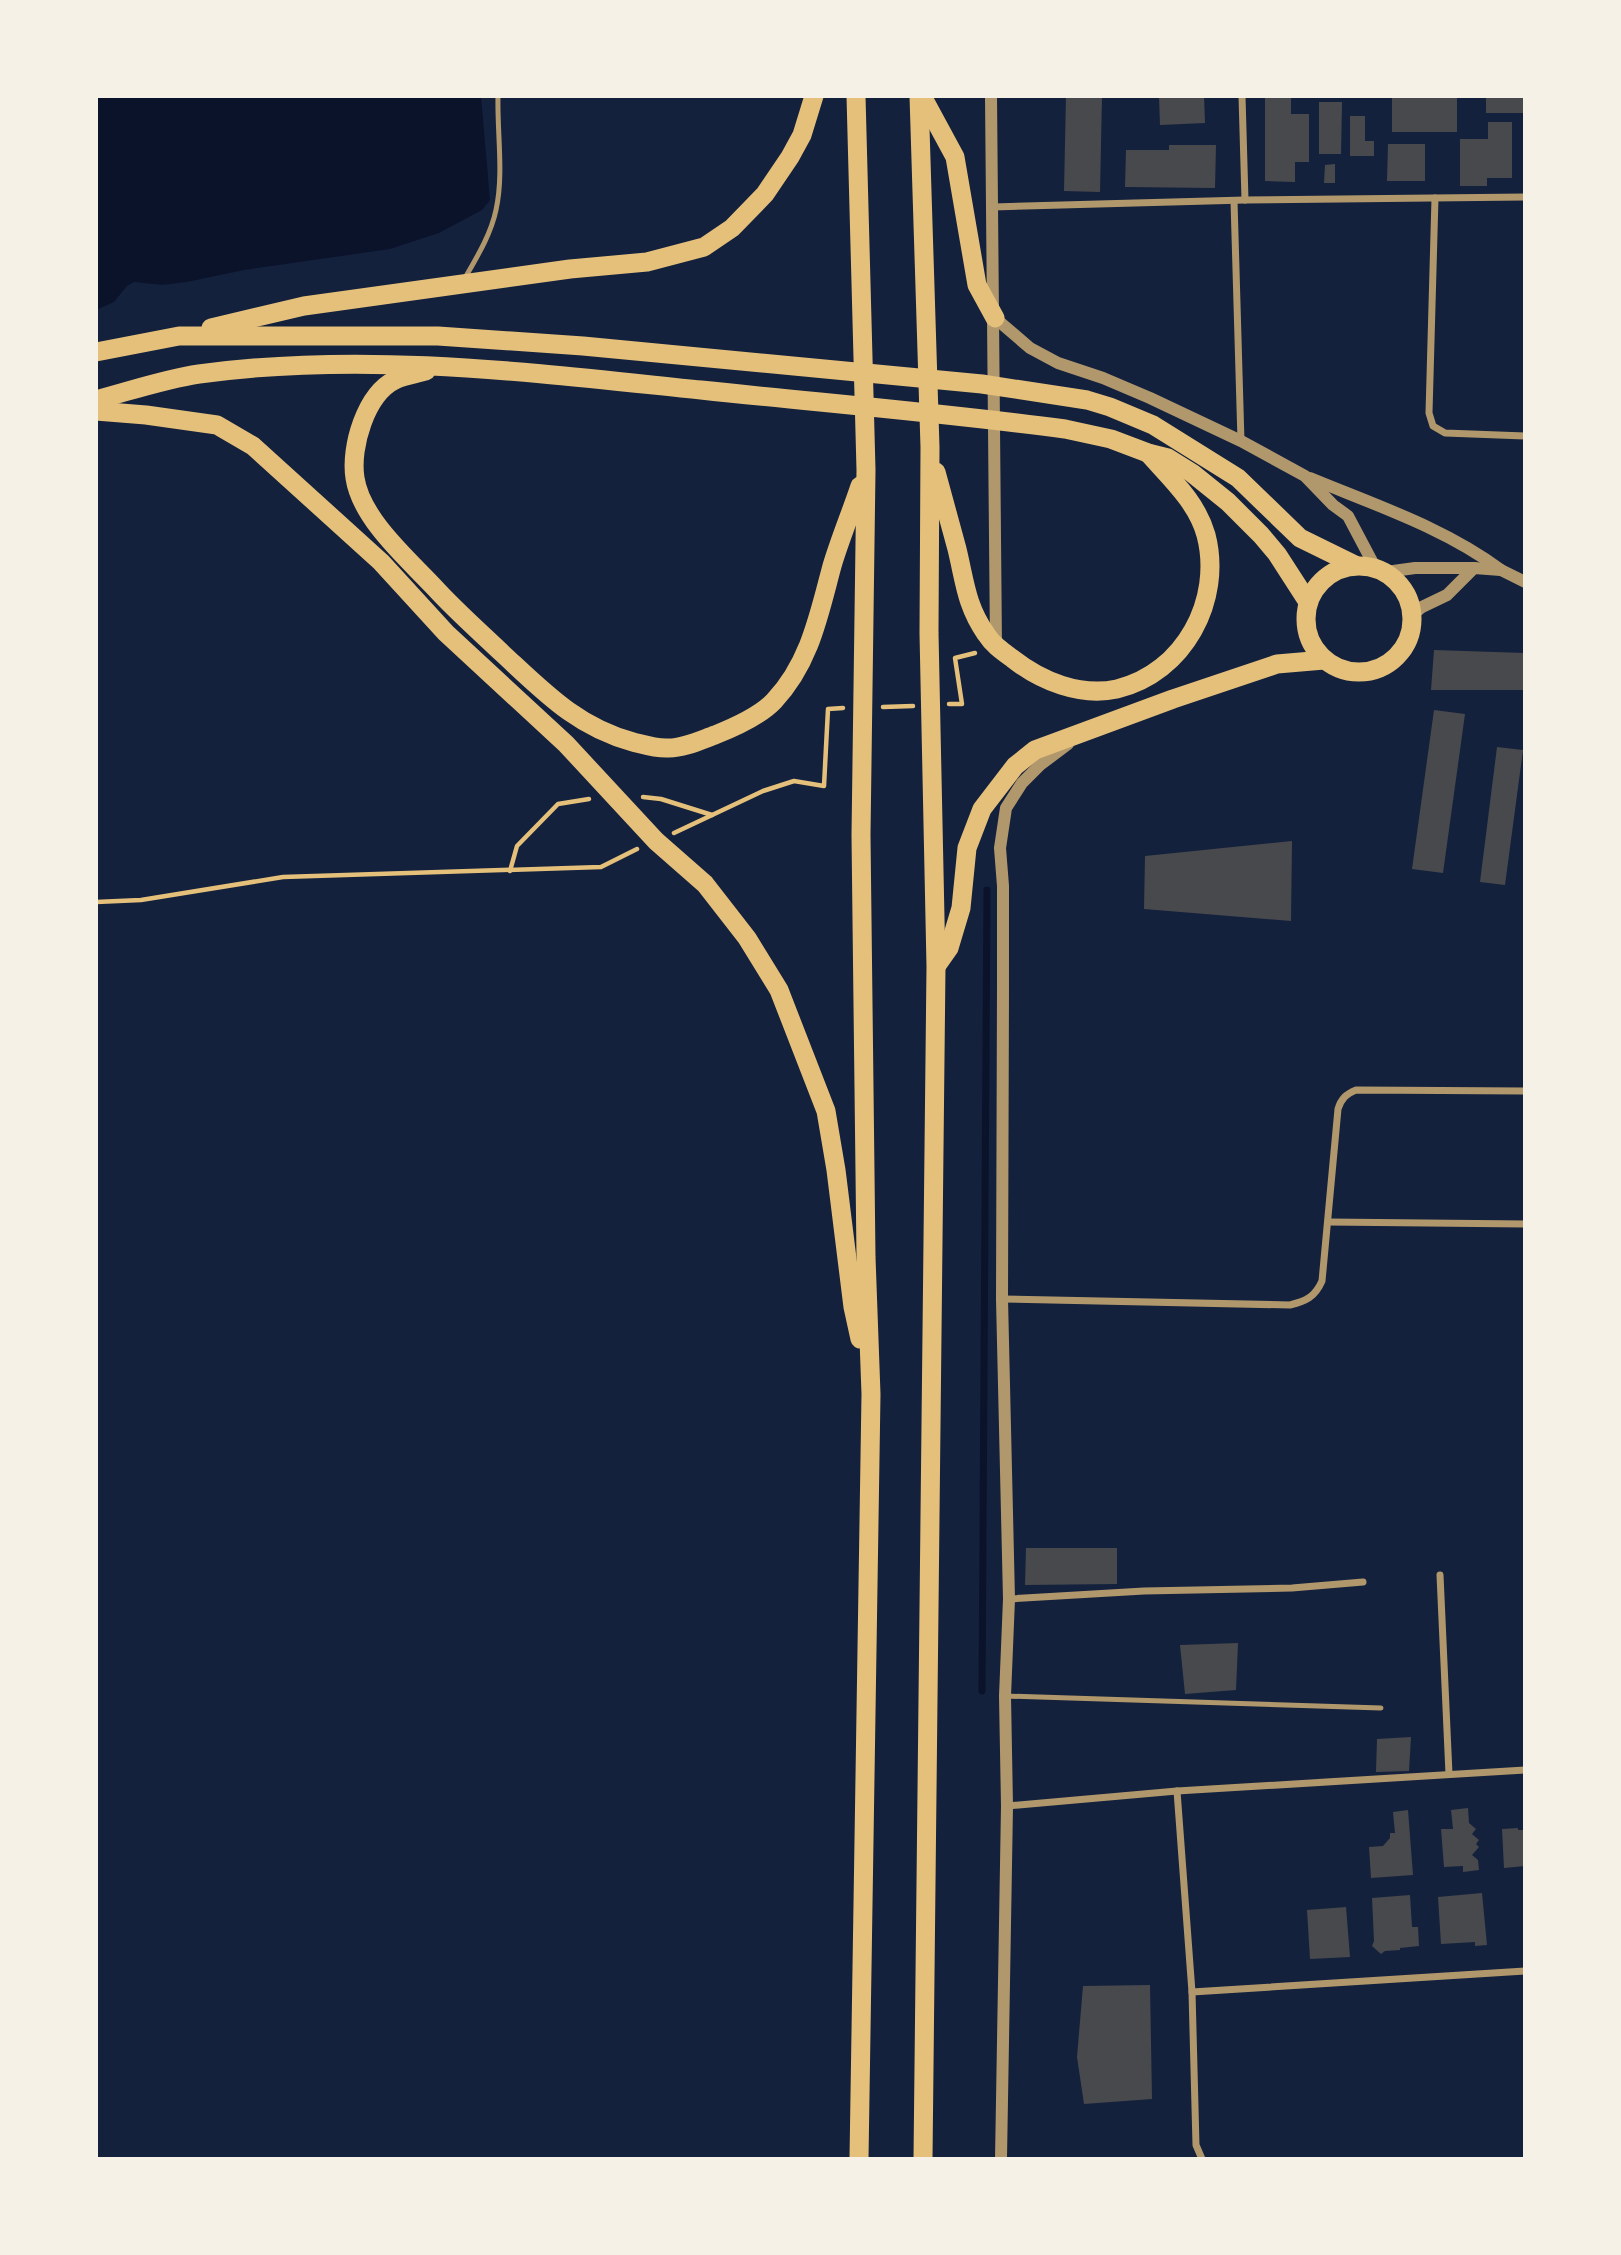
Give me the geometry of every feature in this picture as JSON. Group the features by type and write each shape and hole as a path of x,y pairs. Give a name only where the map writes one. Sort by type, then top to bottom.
{"highway":[{"path":"96,352 179,336 304,306 463,282 647,262 704,247 732,228 765,194 802,135 814,96"},
{"path":"856,96 866,470 861,835 866,1257 871,1394 859,2159"},
{"path":"921,96 955,157 976,285 995,318"},
{"path":"921,96 930,447 930,646 936,966 923,2159"},
{"path":"179,336 438,336 583,346 982,384 1087,400 1153,425 1238,478 1300,538 1355,565 1381,570 1400,583 1409,597 1413,614 1411,635 1401,654 1384,667 1364,673 1343,671 1324,660 1311,644 1306,623 1308,602 1318,584 1335,571 1355,565"},
{"path":"96,400 196,375 249,368 303,364 447,365 1017,423 1096,435 1168,458 1192,473 1228,502 1261,535 1277,554 1308,602"},
{"path":"447,365 394,380 377,395 361,422 355,477 368,512 387,537 452,607 555,702 598,730 650,746 671,748 734,728 772,703 788,685 816,629 832,566 866,470"},
{"path":"96,411 217,425 253,446 381,562 446,633 566,744 656,841 705,884 747,938 779,990 825,1111 836,1170 853,1307 871,1394"},
{"path":"930,447 971,611 996,647 1026,671 1049,682 1071,688 1098,690 1116,689 1141,679 1176,654 1196,628 1208,593 1211,566 1206,534 1193,506 1148,453"},
{"path":"936,966 949,948 961,908 967,848 982,809 1014,766 1035,750 1173,699 1277,664 1324,660"}],"street":[{"path":"992,96 996,647"},
{"path":"1242,96 1245,200"},
{"path":"993,207 1245,200 1525,197"},
{"path":"1435,198 1429,413 1433,426 1445,433 1525,436"},
{"path":"1234,201 1241,441"},
{"path":"995,318 1030,348 1058,363 1103,378 1241,441 1305,475 1448,536 1525,582"},
{"path":"1305,475 1333,505 1348,516 1381,570 1501,570"},
{"path":"1413,614 1447,595 1474,568"},
{"path":"1001,2159 1007,1806 1004,1696 1009,1599 1002,1299 1003,886 1000,848 1006,808 1022,783 1040,765 1080,735"},
{"path":"1002,1299 1290,1305 1311,1297 1317,1292 1322,1281 1338,1109 1346,1095 1356,1090 1525,1091"},
{"path":"1328,1222 1525,1224"},
{"path":"1440,1575 1449,1774"},
{"path":"1009,1599 1144,1591 1292,1587 1363,1581"},
{"path":"1007,1806 1177,1791 1525,1770"},
{"path":"1177,1791 1192,1992 1196,2146 1202,2159"},
{"path":"1192,1992 1525,1970"}],"lane":[{"path":"463,282 489,233 497,209 498,96"},
{"path":"1004,1696 1381,1708"}],"path":[{"path":"949,704 962,704 955,658"},
{"path":"882,707 922,705"},
{"path":"96,902 141,900 284,877 601,867 763,791 794,781 824,786 828,709 855,708"}],"water":[{"path":"96,96 481,96 490,200 482,210 439,233 390,249 244,270 187,282 162,285 134,282 127,286 114,302 96,310"}],"building":[{"path":"1066,96 1102,96 1100,192 1064,191"},
{"path":"1159,96 1204,96 1205,123 1160,125"},
{"path":"1265,96 1291,96 1291,114 1309,114 1309,162 1295,162 1295,182 1265,181"},
{"path":"1392,96 1457,96 1457,132 1392,132"},
{"path":"1486,96 1525,96 1525,113 1486,113"},
{"path":"1319,102 1342,102 1341,154 1319,154"},
{"path":"1350,116 1365,116 1365,141 1374,141 1374,156 1350,156"},
{"path":"1488,122 1512,122 1512,178 1487,178 1487,186 1460,186 1460,139 1488,139"},
{"path":"1388,144 1425,144 1425,181 1387,181"},
{"path":"1169,145 1216,145 1215,188 1125,187 1126,150 1169,150"},
{"path":"1335,164 1335,183 1324,183 1325,165"},
{"path":"1434,650 1525,653 1525,690 1431,690"},
{"path":"1434,710 1465,714 1443,873 1412,869"},
{"path":"1497,747 1523,750 1505,885 1480,882"},
{"path":"1292,841 1291,921 1144,909 1145,856"},
{"path":"1026,1548 1117,1548 1117,1584 1025,1585"},
{"path":"1238,1643 1236,1690 1185,1694 1180,1645"},
{"path":"1411,1737 1409,1771 1376,1772 1377,1739"},
{"path":"1468,1808 1469,1823 1476,1829 1472,1834 1479,1840 1476,1844 1479,1847 1472,1855 1478,1860 1479,1870 1463,1872 1463,1866 1444,1867 1441,1829 1453,1829 1451,1810"},
{"path":"1408,1810 1413,1875 1371,1878 1369,1847 1383,1846 1390,1838 1390,1833 1395,1833 1393,1812"},
{"path":"1502,1829 1525,1830 1525,1866 1504,1868"},
{"path":"1482,1893 1487,1945 1475,1946 1475,1942 1441,1944 1438,1897"},
{"path":"1410,1895 1412,1927 1418,1927 1419,1946 1385,1951 1381,1954 1372,1946 1372,1898"},
{"path":"1346,1907 1350,1957 1310,1959 1307,1910"},
{"path":"1150,1985 1152,2099 1084,2104 1077,2057 1083,1986"}],"waterway":[{"path":"982,1691 987,890"}]}
